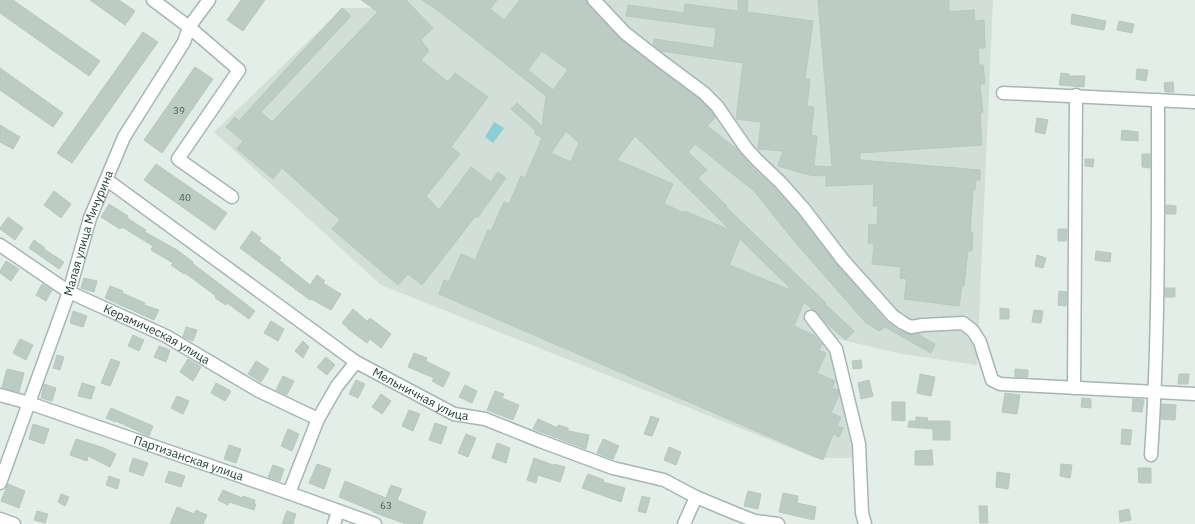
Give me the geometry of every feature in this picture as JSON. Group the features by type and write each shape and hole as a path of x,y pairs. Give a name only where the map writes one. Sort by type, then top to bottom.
{"street":[{"path":"153,0 189,27 239,70 178,159 232,197"},
{"name":"Малая улица Мичурина","path":"0,483 69,292 90,218 124,137 184,42 189,27 209,0"},
{"path":"594,0 625,33 704,93 717,106 746,148 804,209 842,260 893,316 903,323 911,327 923,324 962,323 973,331 980,342 992,380 1000,384 1195,394"},
{"path":"1003,93 1195,102"},
{"path":"1074,388 1076,95"},
{"path":"1152,455 1158,288 1158,100"},
{"name":"Мельничная улица","path":"107,180 356,362 454,414 485,419 613,468 664,480 696,497 755,521 778,524"},
{"name":"Керамическая улица","path":"0,245 69,292 166,336 259,391 318,419"},
{"path":"811,317 836,348 858,444 862,513 865,524"},
{"path":"290,492 318,419 337,386 356,362"},
{"name":"Партизанская улица","path":"0,395 290,492 375,524"},
{"path":"684,524 696,497"},
{"path":"334,524 338,511"},
{"path":"0,519 14,524"}],"shaded area":[{"path":"392,0 993,0 977,365 902,354 829,337 859,458 815,458 381,285 214,132 343,8 380,8"}],"water":[{"path":"494,122 504,128 493,143 485,137"}],"building":[{"path":"0,0 13,0 100,61 89,76 0,13"},
{"path":"90,0 119,0 135,11 125,25"},
{"path":"241,0 265,0 243,31 227,20"},
{"path":"361,0 406,0 433,28 421,40 429,51 421,60 448,82 455,73 488,97 451,147 460,154 426,196 439,210 471,167 491,182 498,172 506,178 478,217 475,217 422,285 408,274 398,285 332,229 340,220 282,168 273,179 237,149 243,141 226,127 235,117 239,121 342,8 351,16 261,112 272,122 378,12"},
{"path":"422,0 497,0 490,9 504,20 520,0 586,0 588,6 620,39 699,99 711,111 715,118 707,126 737,149 798,214 837,265 887,322 898,330 907,334 918,334 935,344 931,353 885,327 879,331 866,323 794,241 754,191 695,144 688,152 707,170 698,178 854,331 846,340 804,302 794,326 815,336 822,344 819,350 826,353 817,373 835,381 832,388 838,390 839,395 831,413 841,417 837,426 843,428 839,437 833,434 823,460 439,294 444,280 449,282 461,254 475,260 488,230 491,231 504,202 509,204 521,176 525,178 542,138 534,133 536,131 511,109 517,103 542,126 546,96 440,12","holes":["542,51 568,70 553,90 528,70","566,131 579,143 571,162 551,153","635,136 730,230 664,204 673,184 617,160","740,239 793,291 729,265"]},
{"path":"738,0 748,0 747,12 813,21 805,79 810,79 807,106 814,107 811,135 817,136 814,166 832,167 818,0 949,0 949,12 974,10 975,21 984,20 985,48 978,48 979,65 983,65 985,84 980,84 983,112 980,113 982,145 860,153 860,160 980,170 980,180 976,180 975,190 973,190 970,232 973,232 972,251 968,251 964,286 962,286 959,306 904,299 907,279 900,278 901,267 872,264 874,244 868,243 869,224 877,225 878,206 873,206 874,184 826,186 826,176 809,175 778,166 783,151 758,149 761,122 736,119 743,63 661,51 653,44 654,39 714,48 716,28 626,16 628,5 684,13 685,4 738,11"},
{"path":"1072,14 1106,21 1104,30 1071,24"},
{"path":"1119,21 1134,24 1132,33 1117,30"},
{"path":"143,32 158,42 72,163 57,153"},
{"path":"195,67 213,79 162,153 144,140"},
{"path":"0,68 63,113 53,127 0,90"},
{"path":"1137,69 1148,70 1146,81 1136,79"},
{"path":"1061,73 1069,74 1069,76 1085,76 1084,87 1059,85"},
{"path":"1173,82 1174,92 1165,92 1164,83"},
{"path":"1037,118 1048,120 1045,134 1035,132"},
{"path":"0,125 20,137 13,149 0,142"},
{"path":"1122,130 1138,132 1138,141 1121,140"},
{"path":"1142,154 1150,154 1150,168 1142,167"},
{"path":"1085,159 1094,159 1093,167 1085,166"},
{"path":"156,164 227,213 215,230 144,180"},
{"path":"54,191 71,204 61,218 44,205"},
{"path":"109,204 146,230 145,232 177,250 255,311 249,319 227,303 226,305 215,298 216,296 171,265 173,263 151,250 153,246 101,217"},
{"path":"1166,205 1176,206 1176,214 1166,214"},
{"path":"8,217 23,228 15,240 0,229"},
{"path":"1058,229 1067,229 1066,241 1058,241"},
{"path":"252,231 261,238 259,241 281,258 279,260 310,285 317,275 325,281 323,283 341,294 331,310 310,300 240,248"},
{"path":"34,240 64,262 59,269 29,248"},
{"path":"1096,251 1111,253 1110,262 1095,260"},
{"path":"1037,255 1046,258 1043,268 1035,266"},
{"path":"6,261 19,269 11,281 0,273"},
{"path":"84,278 97,281 94,292 81,288"},
{"path":"42,284 52,290 46,301 36,295"},
{"path":"110,286 145,303 144,305 159,310 154,320 105,298"},
{"path":"1165,288 1175,288 1175,297 1165,297"},
{"path":"1059,291 1067,292 1066,306 1058,305"},
{"path":"1000,308 1009,309 1009,319 1000,319"},
{"path":"353,309 367,321 370,318 391,334 381,348 370,339 367,343 342,323"},
{"path":"1034,310 1043,311 1041,323 1032,322"},
{"path":"73,311 87,316 83,327 70,323"},
{"path":"271,321 284,329 278,341 264,333"},
{"path":"186,327 197,330 193,341 183,337"},
{"path":"133,335 144,340 139,351 128,346"},
{"path":"20,339 33,345 26,360 13,353"},
{"path":"303,341 309,347 303,358 295,351"},
{"path":"159,346 170,350 166,362 154,357"},
{"path":"414,353 427,358 426,361 450,373 443,387 432,381 434,378 408,367"},
{"path":"57,355 64,357 60,370 53,368"},
{"path":"326,357 335,365 327,375 317,367"},
{"path":"111,359 120,362 110,386 101,383"},
{"path":"188,359 201,367 193,381 180,372"},
{"path":"861,360 862,368 853,369 852,361"},
{"path":"256,361 269,369 261,382 248,374"},
{"path":"7,369 24,373 19,392 2,387"},
{"path":"1015,369 1028,370 1028,377 1015,377"},
{"path":"920,374 935,377 931,396 917,393"},
{"path":"1179,374 1189,374 1188,384 1178,384"},
{"path":"283,376 294,381 287,395 276,390"},
{"path":"356,380 365,384 358,398 349,394"},
{"path":"869,380 873,396 861,399 858,383"},
{"path":"82,383 95,387 91,399 78,396"},
{"path":"216,383 231,391 225,401 211,393"},
{"path":"44,384 56,388 52,401 41,398"},
{"path":"465,385 477,391 472,403 459,397"},
{"path":"495,391 504,394 502,398 519,405 513,420 487,410"},
{"path":"1005,393 1020,395 1017,414 1002,412"},
{"path":"381,394 391,401 382,414 372,407"},
{"path":"177,396 189,401 183,414 171,408"},
{"path":"1082,398 1091,399 1091,408 1081,407"},
{"path":"1133,399 1144,400 1142,412 1132,411"},
{"path":"892,402 905,402 905,421 892,420"},
{"path":"1162,404 1176,405 1175,420 1161,419"},
{"path":"111,408 153,426 149,436 106,418"},
{"path":"409,410 420,414 413,431 402,426"},
{"path":"651,416 659,419 652,436 644,434"},
{"path":"916,417 928,418 927,421 950,421 950,440 933,440 933,429 908,427 909,421 916,421"},
{"path":"538,419 558,428 558,425 568,428 568,431 589,435 586,449 533,429"},
{"path":"435,423 447,427 441,444 429,440"},
{"path":"33,424 49,429 44,444 29,439"},
{"path":"288,429 299,434 292,451 281,446"},
{"path":"1122,429 1132,430 1130,445 1121,444"},
{"path":"466,434 476,438 468,457 458,453"},
{"path":"76,439 116,454 110,467 88,456 87,461 70,455"},
{"path":"603,439 619,446 613,459 597,453"},
{"path":"497,443 510,448 506,463 492,458"},
{"path":"229,445 241,449 236,463 224,459"},
{"path":"669,447 681,452 676,465 664,460"},
{"path":"932,450 933,465 915,465 915,451"},
{"path":"133,458 148,463 143,476 129,471"},
{"path":"534,458 565,467 560,482 538,475 536,483 527,480"},
{"path":"317,464 331,469 324,489 309,483"},
{"path":"1061,464 1072,465 1070,478 1060,476"},
{"path":"273,465 284,469 280,481 268,477"},
{"path":"1138,468 1151,468 1151,483 1139,483"},
{"path":"169,471 185,476 181,487 165,482"},
{"path":"997,472 1010,474 1008,489 996,487"},
{"path":"588,474 604,480 603,482 625,488 621,502 582,488"},
{"path":"109,476 120,480 117,489 106,485"},
{"path":"345,481 386,498 391,485 402,489 397,500 426,512 422,524 406,524 339,497"},
{"path":"8,484 25,491 19,508 1,501"},
{"path":"223,490 242,498 243,496 255,500 254,510 229,502 228,505 218,500"},
{"path":"748,491 761,494 758,509 744,506"},
{"path":"783,493 798,496 797,503 816,507 814,520 779,512"},
{"path":"61,494 69,497 65,506 58,502"},
{"path":"642,496 650,498 646,513 638,511"},
{"path":"979,506 987,506 988,523 980,523"},
{"path":"177,507 194,514 196,510 207,515 203,524 170,524"},
{"path":"1129,509 1131,520 1120,522 1119,511"},
{"path":"37,511 48,514 45,523 34,520"},
{"path":"287,511 296,514 293,524 282,524"}]}
